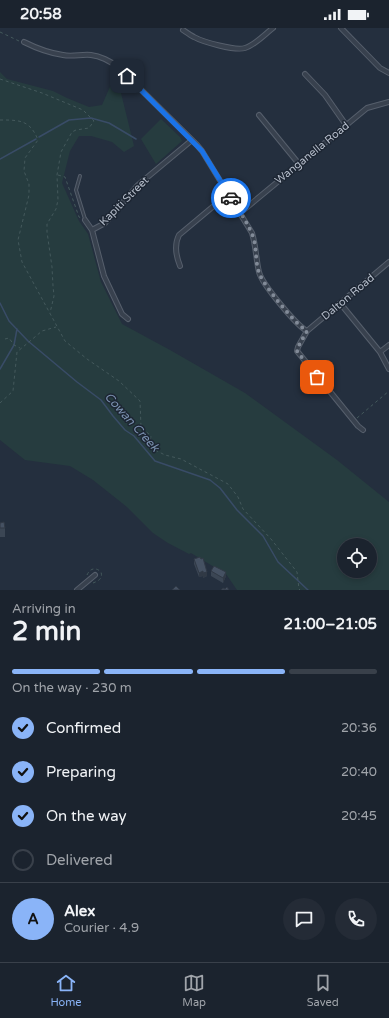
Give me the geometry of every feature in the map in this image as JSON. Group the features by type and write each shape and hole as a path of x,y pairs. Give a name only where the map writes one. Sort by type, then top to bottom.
{"street":[{"path":"183,30 194,37 238,49 251,45 273,28"},
{"path":"341,28 380,68 389,73"},
{"path":"24,42 62,55 92,55 109,61 117,66 202,151 252,233 259,274 297,323 307,331 297,351 363,430"},
{"path":"305,74 325,95 346,125"},
{"name":"Wanganella Road","path":"240,212 367,108 389,102"},
{"path":"259,116 299,164"},
{"name":"Kapiti Street","path":"92,230 105,223 138,185 192,140"},
{"path":"180,266 176,245 179,235 228,194"},
{"path":"85,220 92,230 104,276 122,314 128,319"},
{"name":"Dalton Road","path":"307,331 389,262"},
{"path":"340,303 380,352 389,369"},
{"path":"380,352 389,345"},
{"path":"77,590 95,575"}],"lane":[{"path":"80,176 76,190 85,220"}],"path":[{"path":"0,32 17,41 24,42"},
{"path":"0,79 42,93 83,110 94,121 89,128 72,132 61,152 57,175 58,200 56,209 47,224 54,286 54,296 50,314"},
{"path":"0,120 22,121 36,134 38,140 25,158 24,171 29,184 29,195 18,240 22,262 64,341 119,381 140,401 141,427 151,436 149,447 165,455 181,459 228,484 238,497 243,509 297,572 300,590"},
{"path":"57,175 62,175 65,177 79,217 85,220"},
{"path":"0,403 13,391 17,352 42,331 56,327"},
{"path":"5,339 9,338 14,345 21,349"},
{"path":"354,421 389,391"}],"green space":[{"path":"0,72 7,79 53,91 89,107 102,105 116,73 129,85 121,93 134,146 124,152 112,142 91,136 79,136 70,151 62,183 79,221 88,234 101,282 122,324 245,393 337,460 389,502 389,590 237,590 226,574 191,553 189,554 168,543 153,533 127,507 93,480 70,466 25,460 0,440"},
{"path":"161,119 180,137 182,141 156,164 141,139"}],"building":[{"path":"4,522 5,528 0,528 0,523"},
{"path":"200,557 201,559 203,558 207,572 203,573 203,571 199,573 194,559"},
{"path":"214,566 226,572 223,578 211,571"},
{"path":"176,586 180,590 172,590"},
{"path":"227,587 229,590 221,590 223,588 225,589"}],"waterway":[{"path":"39,137 69,120 91,118 109,123 136,139"},
{"path":"0,159 36,139"},
{"name":"Cowan Creek","path":"0,303 9,321 28,341 101,400 125,430 134,436 155,461 210,480 220,488 237,510 263,536 278,562 308,590"},
{"path":"0,369 14,345 17,329"}],"way so far":[{"path":"231,198 252,233 259,274 265,284 297,323 307,331 297,351 317,377"}],"route":[{"path":"127,76 202,151 231,198"}]}
